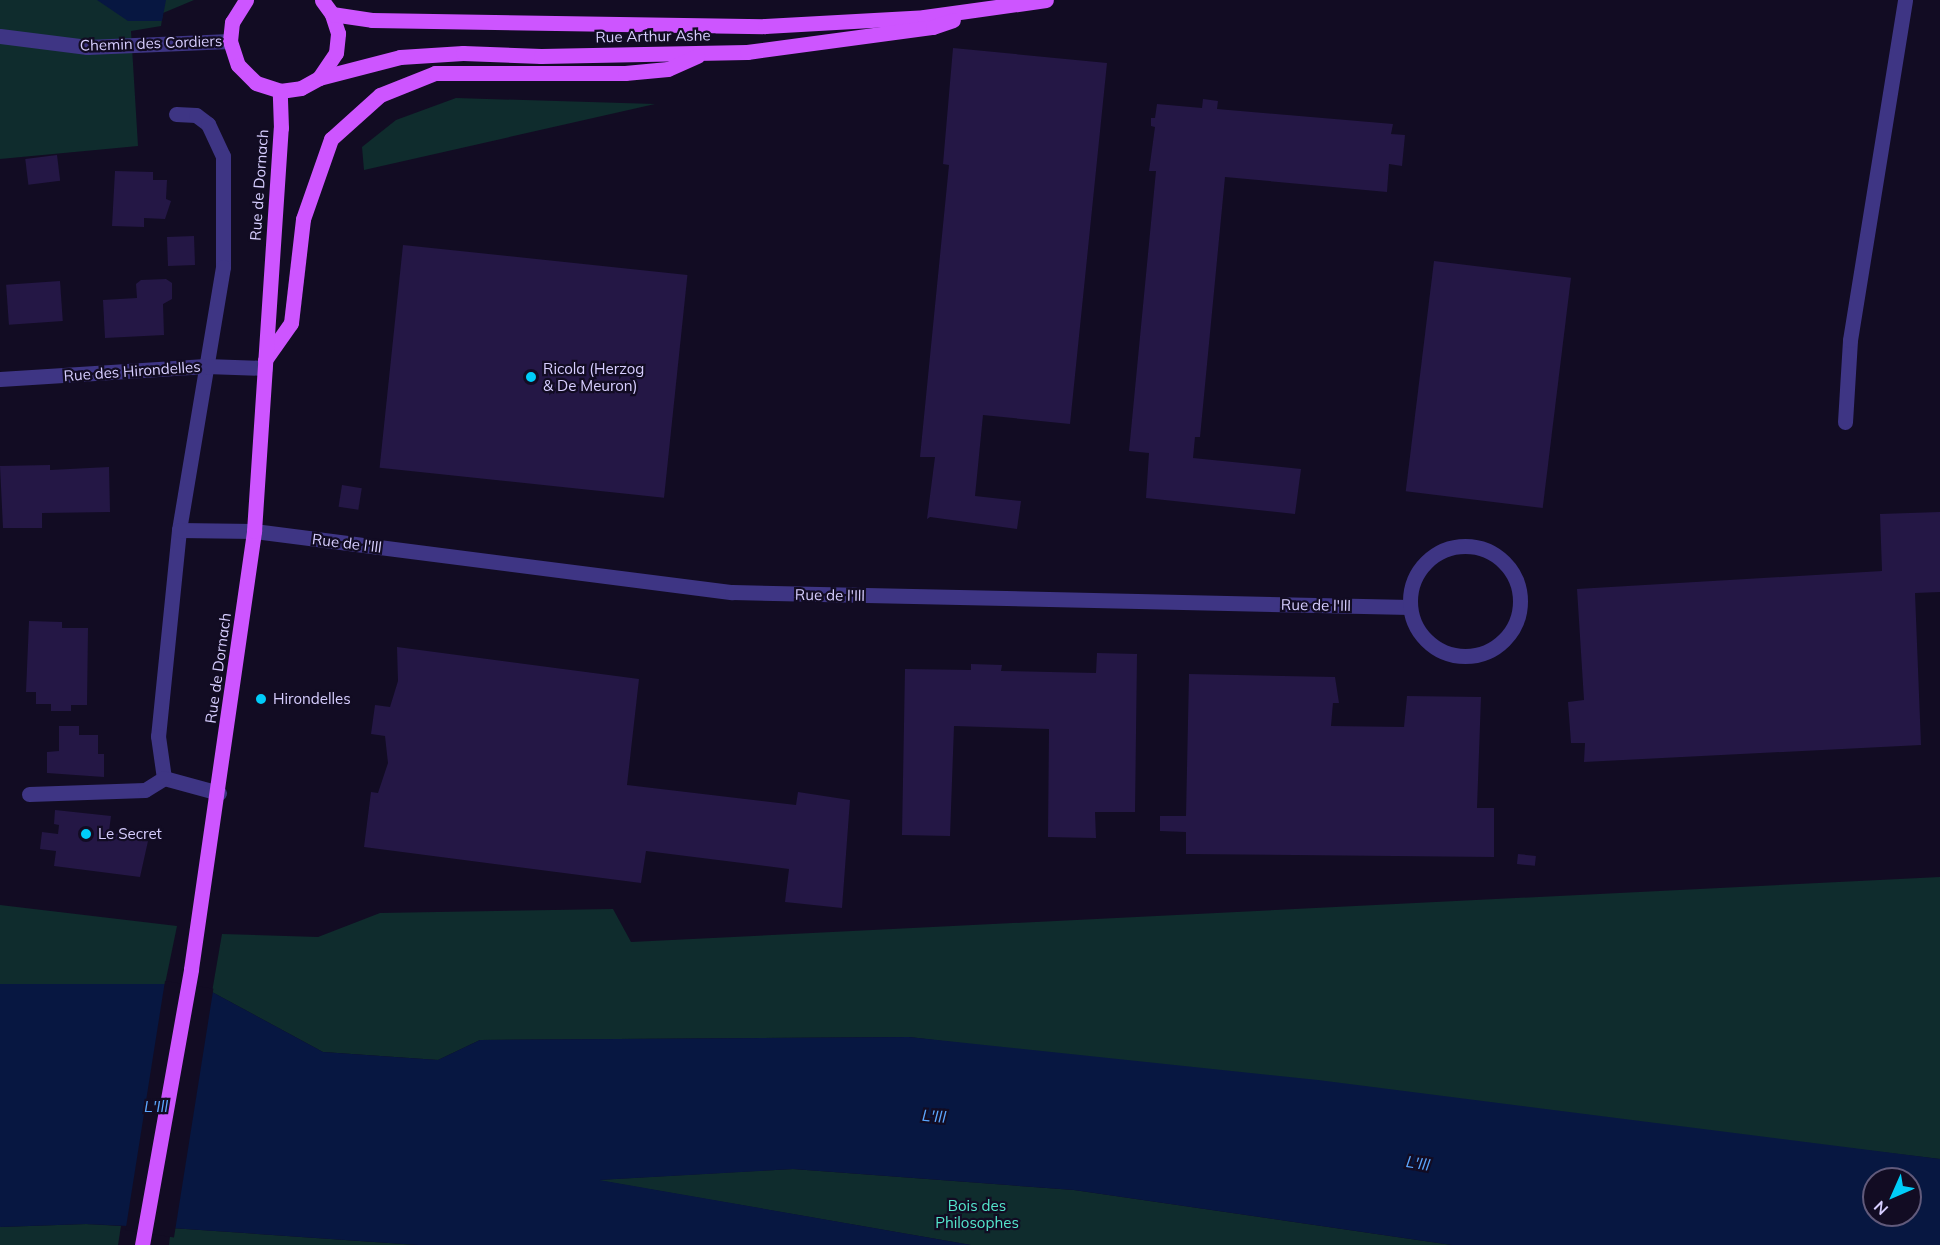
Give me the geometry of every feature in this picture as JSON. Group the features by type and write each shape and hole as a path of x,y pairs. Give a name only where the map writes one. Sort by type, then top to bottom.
{"main road":[{"path":"246,0 232,22 230,41 238,64 256,83 280,91"},
{"path":"319,78 336,53 338,33 332,14 322,0"},
{"name":"Rue Arthur Ashe","path":"332,14 372,21 765,26 924,17 1046,0"},
{"name":"Rue Arthur Ashe","path":"280,91 301,88 319,78 400,57 464,53 541,56 747,52 933,27 987,9"},
{"path":"265,364 291,323 303,219 331,139 380,95 435,74 625,73 668,69 704,53"},
{"name":"Rue de Dornach","path":"142,1245 191,969 219,793 254,531 281,128 280,91"}],"street":[{"path":"1845,422 1850,340 1905,0"},
{"name":"Chemin des Cordiers","path":"0,36 87,47 230,41"},
{"path":"164,778 158,736 179,530 223,267 223,156 208,124 196,115 176,114"},
{"name":"Rue des Hirondelles","path":"0,379 265,364"},
{"name":"Rue de l'Ill","path":"179,530 254,531 732,592 1410,607"},
{"path":"1447,548 1484,549 1500,558 1520,589 1516,625 1491,651 1474,656 1439,650 1424,639 1410,607 1411,588 1418,571 1431,557 1447,548"},
{"path":"29,794 145,790 164,778 219,793"}],"green space":[{"path":"0,0 194,0 163,13 161,26 131,31 138,146 0,159"},
{"path":"456,98 655,104 364,170 362,147 396,120"},
{"path":"1940,877 1940,1159 909,1037 480,1040 438,1060 323,1052 212,992 222,934 318,937 380,913 613,909 631,942"},
{"path":"0,905 177,926 165,984 0,984"},
{"name":"Bois des Philosophes","path":"793,1169 1074,1190 1452,1245 971,1245 596,1180"},
{"path":"86,1224 121,1226 118,1245 0,1245 0,1227"},
{"path":"171,1228 418,1245 169,1245"}],"water":[{"path":"97,0 166,0 162,21 128,21"},
{"name":"L'Ill","path":"0,984 165,984 212,992 323,1052 438,1060 480,1040 909,1037 1318,1080 1940,1159 1940,1245 1452,1245 1074,1190 793,1169 599,1180 971,1245 418,1245 86,1224 0,1227"}],"pier":[{"path":"165,981 213,989 174,1238 126,1230"}],"building":[{"path":"953,48 1107,63 1070,424 983,415 975,496 1021,501 1017,529 930,517 927,519 935,457 920,457 949,165 943,164"},
{"path":"1203,99 1218,101 1217,109 1393,124 1391,134 1405,135 1402,166 1389,164 1387,192 1225,177 1200,437 1195,437 1193,458 1301,469 1295,514 1146,498 1149,453 1129,451 1156,171 1149,171 1155,127 1151,126 1151,118 1155,118 1157,104 1202,108"},
{"path":"57,155 60,181 28,185 25,159"},
{"path":"115,171 153,172 153,180 167,180 166,199 171,201 165,219 144,218 144,227 112,226"},
{"path":"194,236 195,265 168,266 167,237"},
{"path":"403,245 687,275 664,498 380,468"},
{"path":"1434,261 1571,278 1543,508 1406,491"},
{"path":"166,279 172,283 172,299 163,304 164,335 105,338 103,300 137,298 136,284 141,280"},
{"path":"60,281 63,321 9,325 6,285"},
{"path":"50,465 50,470 109,467 110,512 42,513 42,528 3,528 0,466"},
{"path":"342,485 362,488 358,510 339,507"},
{"path":"1940,512 1940,592 1915,593 1921,745 1584,762 1585,743 1571,743 1568,702 1584,700 1577,589 1882,571 1880,514"},
{"path":"29,621 62,622 62,628 88,628 87,705 71,705 71,711 51,711 51,704 36,704 36,692 26,692"},
{"path":"397,647 639,679 627,785 796,805 798,792 850,800 842,908 785,902 789,869 646,851 641,883 364,847 371,792 378,793 388,763 385,736 371,734 375,705 390,707 398,681"},
{"path":"1097,653 1137,654 1135,812 1095,812 1096,838 1048,837 1049,729 954,726 950,836 902,835 905,669 971,670 971,664 1002,665 1001,671 1096,673"},
{"path":"1189,674 1335,677 1339,703 1333,703 1331,726 1404,727 1407,696 1481,697 1477,808 1494,808 1494,857 1186,854 1186,832 1160,831 1160,816 1186,816"},
{"path":"59,726 79,726 79,735 98,735 98,754 104,754 104,777 47,773 47,752 59,751"},
{"path":"55,810 111,816 109,831 144,835 143,841 148,841 140,877 54,866 56,851 40,849 42,832 58,834 59,825 54,824"},
{"path":"1518,854 1536,856 1535,866 1517,864"}],"place":[{"name":"Ricola (Herzog & De Meuron)","path":"531,377"},
{"name":"Hirondelles","path":"261,699"},
{"name":"Le Secret","path":"86,834"}]}
